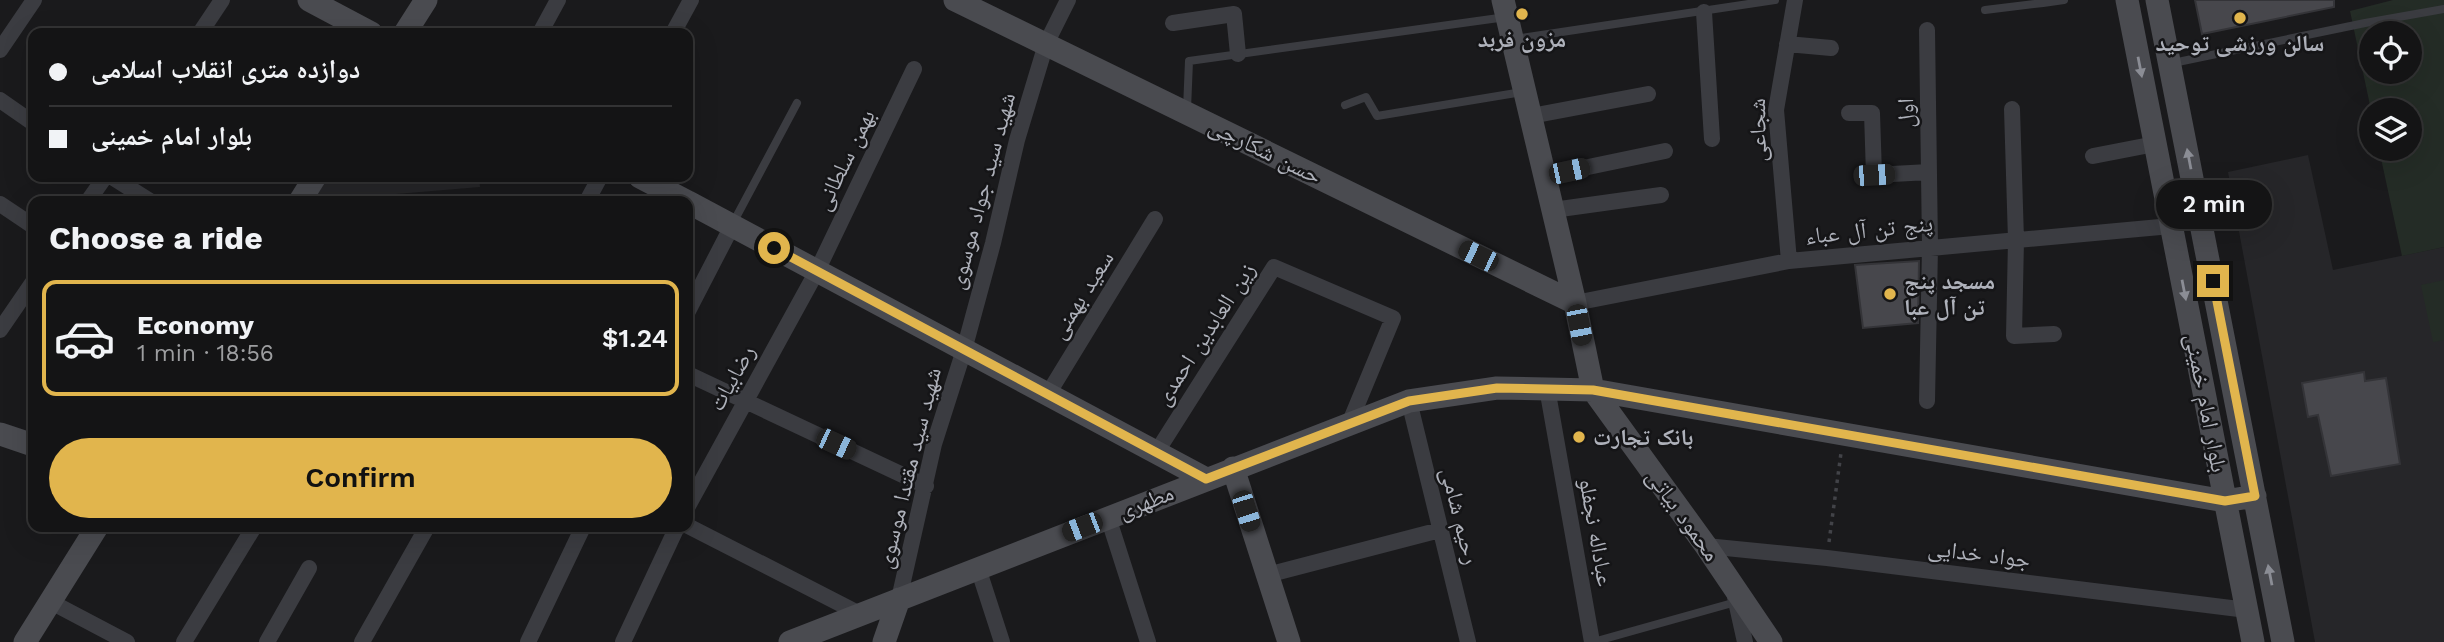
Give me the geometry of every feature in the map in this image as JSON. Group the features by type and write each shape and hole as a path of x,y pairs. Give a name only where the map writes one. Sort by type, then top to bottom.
{"main road":[{"path":"309,0 362,28"},
{"path":"408,28 426,0"},
{"name":"حسن شکارچی","path":"955,0 1575,303"},
{"name":"بلوار امام خمینی","path":"2127,0 2253,642"},
{"name":"بلوار امام خمینی","path":"2157,0 2283,642"},
{"path":"1508,19 1593,390"},
{"path":"649,182 676,196"},
{"path":"693,205 1206,479"},
{"name":"مطهری","path":"790,642 1409,401 1497,388 1593,390 2225,501 2255,496"},
{"name":"محمود بیاتی","path":"1593,390 1706,546 1734,593 1771,642"},
{"path":"0,434 28,443"},
{"path":"1233,468 1289,642"},
{"path":"25,642 94,532"},
{"path":"884,642 900,599"}],"street":[{"path":"0,50 34,0"},
{"path":"203,28 222,0"},
{"path":"543,28 558,0"},
{"path":"676,28 691,0"},
{"name":"شهید سید جواد موسوی","path":"964,350 1017,140 1046,44 1068,0"},
{"name":"شجاعی","path":"1789,261 1776,110 1795,0"},
{"path":"1703,12 1712,139"},
{"path":"1173,23 1234,14 1238,54"},
{"name":"اول","path":"1927,30 1930,247 1927,401"},
{"path":"1787,44 1831,48"},
{"name":"بهمن سلطانی","path":"817,271 915,69"},
{"path":"1531,116 1648,93"},
{"path":"0,100 28,120"},
{"path":"2012,109 2016,240 2014,336 2054,334"},
{"path":"1849,113 1872,113 1874,175 1929,172"},
{"path":"2093,156 2155,144"},
{"path":"1545,176 1665,151"},
{"path":"120,182 142,196"},
{"path":"1553,210 1661,195"},
{"path":"0,204 28,223"},
{"name":"سعید بهمنی","path":"1048,394 1156,219"},
{"path":"693,301 732,226"},
{"name":"پنج تن آل عباء","path":"1575,303 1789,261 2171,226"},
{"name":"زین العابدین احمدی","path":"1156,453 1273,267 1393,318 1349,424"},
{"name":"رضابیات","path":"693,497 817,271"},
{"path":"0,330 28,289"},
{"name":"شهید سید مقتدا موسوی","path":"900,599 934,444 964,350"},
{"path":"693,376 926,486"},
{"name":"عباداله نجفلو","path":"1547,388 1592,642"},
{"name":"رحیم شامی","path":"1409,401 1468,642"},
{"path":"1108,517 1148,642"},
{"path":"693,529 860,614"},
{"path":"1267,575 1440,530"},
{"path":"184,642 251,532"},
{"path":"362,642 424,532"},
{"path":"528,642 581,532"},
{"path":"623,642 675,532"},
{"name":"جواد خدایی","path":"1706,546 1827,558 2247,610"},
{"path":"267,642 309,568"},
{"path":"978,568 1002,642"},
{"path":"1734,593 1745,642"},
{"path":"51,602 127,642"}],"lane":[{"path":"1186,112 1189,61 1508,19 1703,12 1775,0"},
{"path":"1985,10 2064,0"},
{"path":"2170,64 2444,9"},
{"path":"1345,105 1366,97 1377,116 1525,91"},
{"path":"732,226 797,103"},
{"path":"1592,642 1734,593"}],"path":[{"path":"1827,558 1844,433"}],"shaded area":[{"path":"2393,0 2444,0 2444,247 2402,256 2382,161 2422,161 2422,98 2368,98 2365,84 2422,84 2422,21 2359,21 2359,53 2350,11"},
{"path":"2308,155 2333,270 2444,247 2444,642 2315,642 2228,172"},
{"path":"324,182 480,182 480,187 372,196 315,196"},
{"path":"2444,280 2444,340 2433,342 2421,285"}],"building":[{"name":"سالن ورزشی توحید","path":"2195,0 2334,0 2334,7 2202,34"},
{"name":"مسجد پنج تن آل عبا","path":"1919,261 1918,323 1863,328 1855,265"},
{"path":"2364,372 2365,381 2386,378 2400,464 2331,476 2318,415 2308,417 2302,383"}],"place":[{"name":"مزون فربد","path":"1522,14"},
{"name":"سالن ورزشی توحید","path":"2240,18"},
{"name":"مسجد پنج تن آل عبا","path":"1890,294"},
{"name":"بانک تجارت","path":"1579,437"}],"route":[{"path":"774,248 1206,479 1409,401 1497,388 1547,388 1593,390 2225,501 2255,496 2213,281"}]}
